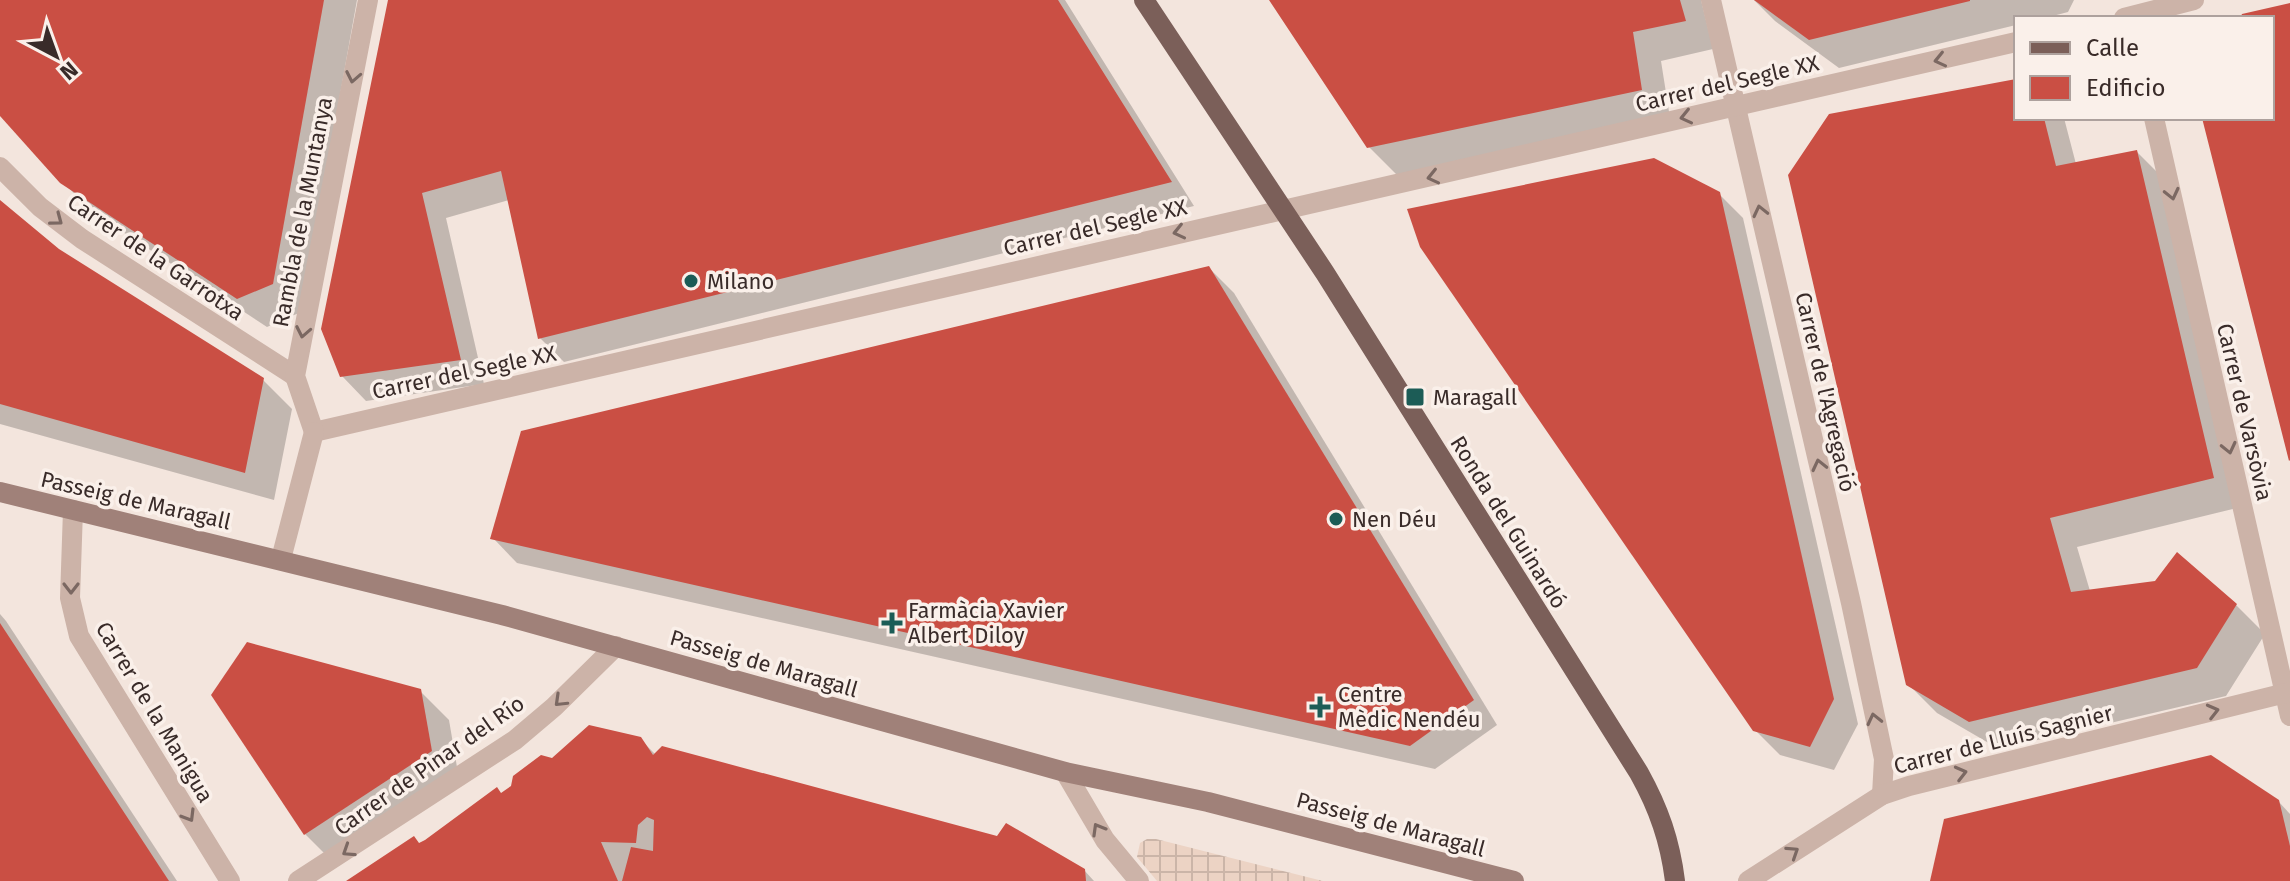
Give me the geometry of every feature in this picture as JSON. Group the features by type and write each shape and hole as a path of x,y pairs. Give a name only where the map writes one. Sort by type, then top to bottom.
{"main road":[{"name":"Ronda del Guinardó","path":"1144,0 1325,273 1639,773 1659,810 1671,850 1675,881"},
{"name":"Passeig de Maragall","path":"0,492 281,559 616,646 1065,772 1208,802 1514,881"}],"street":[{"name":"Rambla de la Muntanya","path":"314,432 295,376 368,0"},
{"name":"Carrer de l'Agregació","path":"1711,0 1851,603 1884,759 1882,795"},
{"path":"2129,13 2194,0"},
{"name":"Carrer del Segle XX","path":"314,432 2014,42"},
{"name":"Carrer de Varsòvia","path":"2154,120 2290,716"},
{"name":"Carrer de la Garrotxa","path":"0,167 40,207 82,239 295,376"},
{"path":"281,559 314,432"},
{"name":"Carrer de la Manigua","path":"73,510 70,598 79,636 230,881"},
{"name":"Carrer de Pinar del Río","path":"298,881 515,740 554,707 616,646"},
{"name":"Carrer de Lluís Sagnier","path":"1748,881 1882,795 2287,693"},
{"path":"1065,772 1105,840 1139,881"}],"shaded area":[{"path":"1147,839 1323,881 1157,881 1137,857 1140,843"}],"building":[{"path":"0,0 324,0 273,284 237,299 60,183 0,116"},
{"path":"388,0 1058,0 1172,182 538,339 501,171 422,193 461,360 340,377 321,329"},
{"path":"1269,0 1680,0 1686,21 1633,32 1642,90 1367,148"},
{"path":"1754,0 1970,0 1970,1 1809,40"},
{"path":"2290,3 2289,461 2203,120 2274,120 2274,16 2242,14"},
{"path":"2014,79 2014,120 2044,120 2056,166 2137,150 2214,478 2050,518 2071,592 2155,581 2177,552 2237,604 2197,668 1969,722 1906,685 1788,175 1829,114"},
{"path":"1654,158 1720,192 1834,699 1810,747 1753,731 1420,247 1407,209"},
{"path":"0,200 59,249 264,378 245,473 0,404"},
{"path":"1209,266 1474,700 1410,746 490,539 521,431"},
{"path":"0,623 169,881 0,881"},
{"path":"247,642 421,689 432,751 304,835 211,695"},
{"path":"589,725 641,737 653,755 662,746 997,836 1006,823 1085,869 1086,881 622,881 631,847 653,851 654,820 647,817 638,825 636,843 601,842 618,881 346,881 414,836 419,843 425,840 497,787 501,793 511,786 513,776 541,755 552,758"},
{"path":"2211,755 2279,800 2290,846 2290,881 1930,881 1944,819"}],"place":[{"name":"Milano","path":"691,281"},
{"name":"Maragall","path":"1415,397"},
{"name":"Nen Déu","path":"1336,519"},
{"name":"Farmàcia Xavier Albert Diloy","path":"892,623"},
{"name":"Centre Mèdic Nendéu","path":"1320,707"}]}
